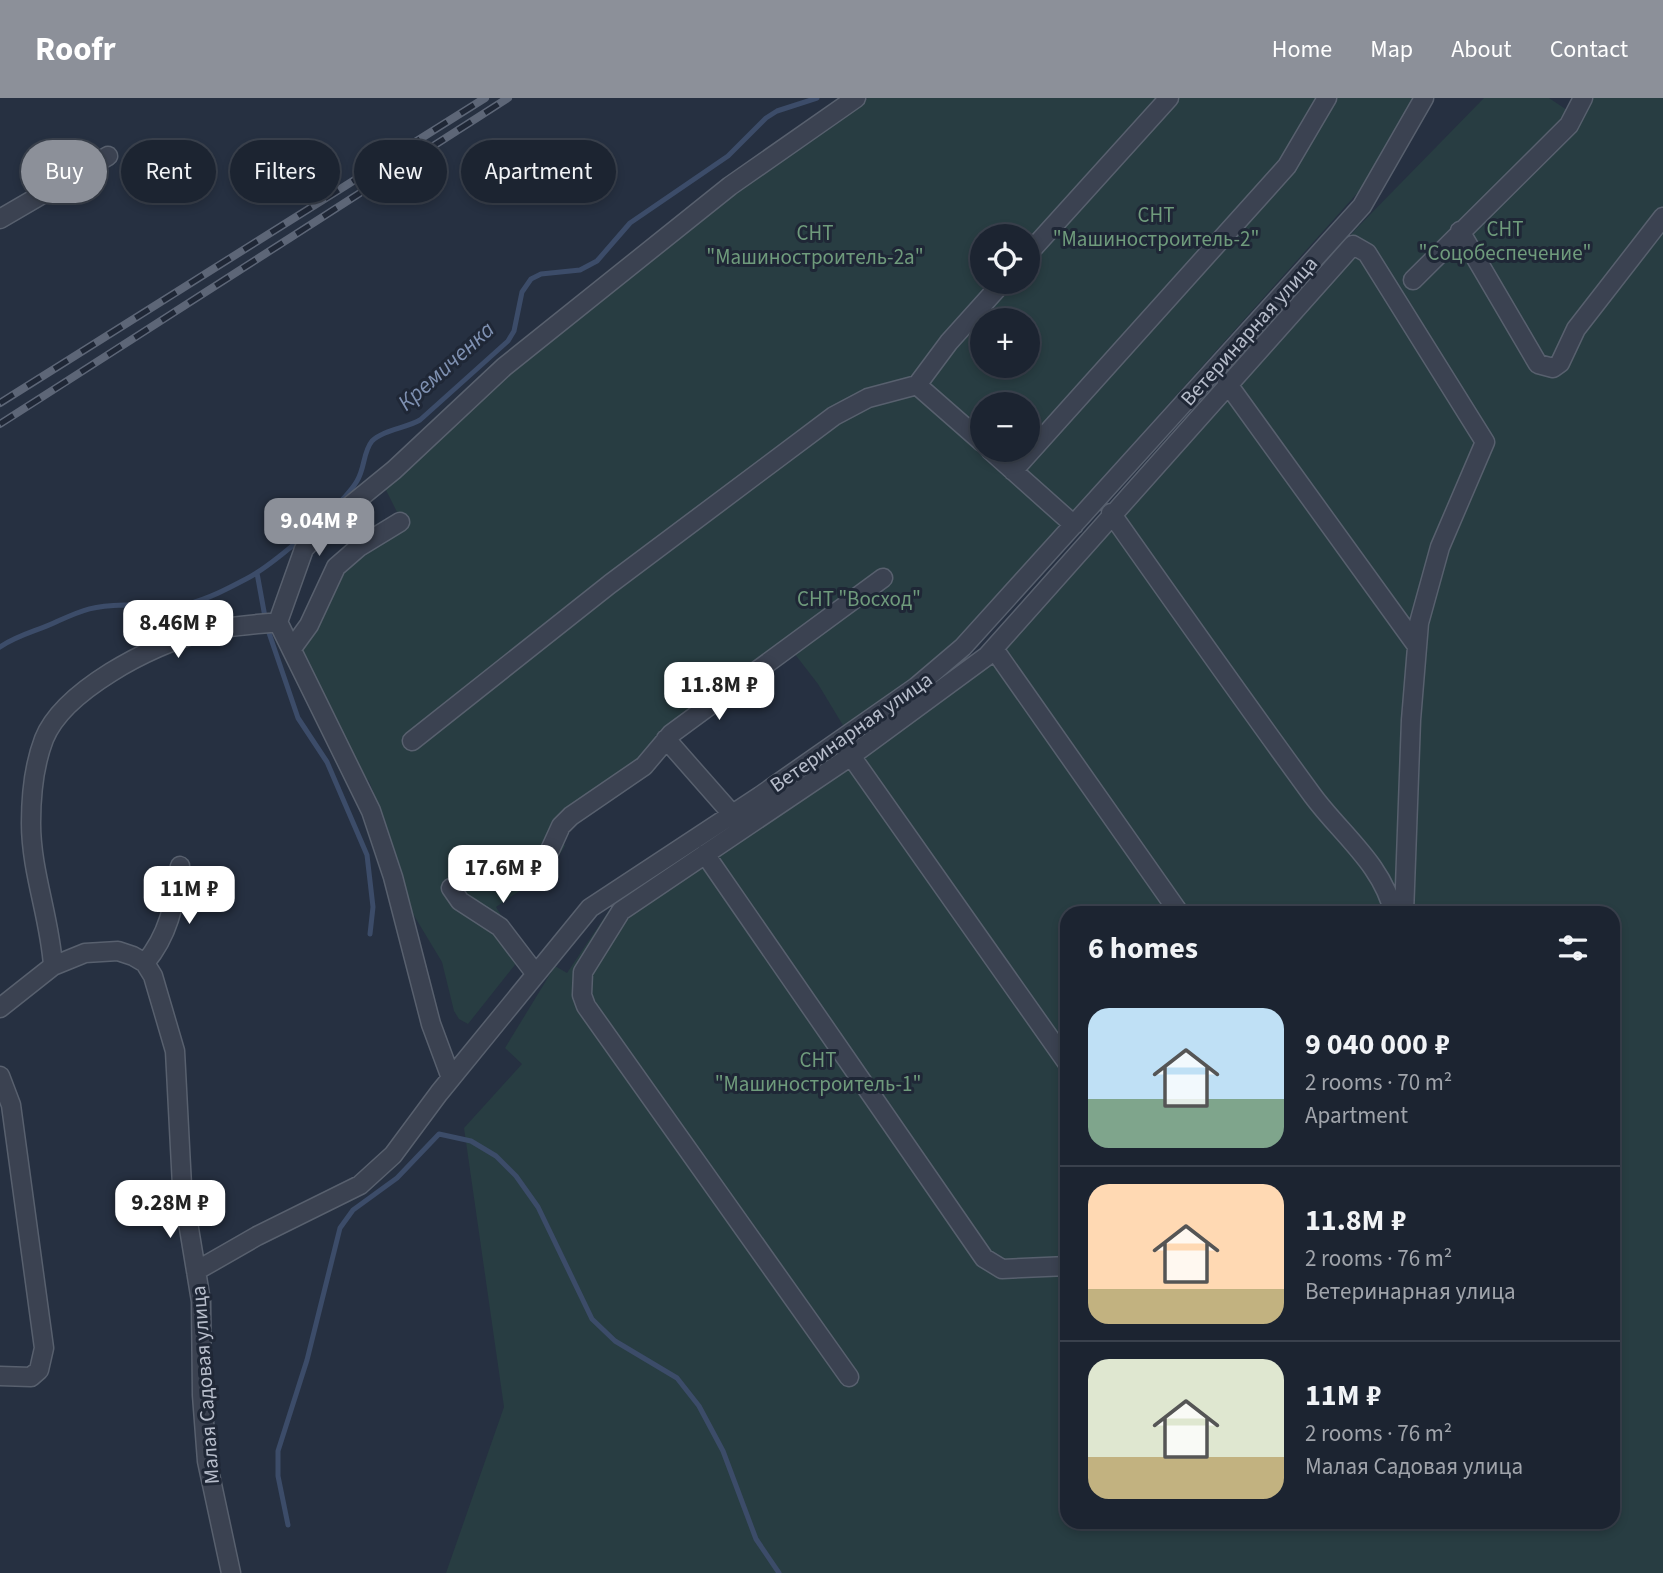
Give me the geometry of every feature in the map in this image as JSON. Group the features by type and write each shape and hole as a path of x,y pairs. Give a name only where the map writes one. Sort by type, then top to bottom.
{"street":[{"path":"278,622 304,549 324,527 394,470 504,367 730,186 856,98"},
{"path":"1040,241 1169,98"},
{"path":"1013,471 1287,166 1327,98"},
{"name":"Ветеринарная улица","path":"196,1271 257,1236 360,1185 394,1155 451,1078 590,908 732,814 942,667 1074,525 1362,205 1424,98"},
{"path":"1413,280 1569,125 1583,98"},
{"path":"0,219 108,156"},
{"path":"1461,231 1538,364 1553,368 1560,363 1576,329 1663,217"},
{"path":"849,1377 586,1006 582,995 583,972 613,919 851,756 994,649 1111,513 1348,248 1360,247 1367,253 1485,442 1440,547 1419,623 1411,720 1404,906"},
{"path":"412,741 610,584 834,416 868,398 917,384 949,342 992,294"},
{"path":"1227,383 1417,646"},
{"path":"917,384 970,432"},
{"path":"1003,462 1074,525"},
{"path":"1111,513 1314,797 1375,868 1392,906"},
{"path":"293,647 309,625 336,567 359,547 400,522"},
{"path":"545,861 561,826 571,816 644,766 666,739 883,578"},
{"path":"278,622 293,647 375,822 393,877 431,1024 451,1078"},
{"path":"53,966 31,824 37,763 45,737 62,711 120,668 171,642 208,631 278,622"},
{"path":"994,649 1174,906"},
{"path":"666,739 732,814"},
{"path":"840,740 1060,1053"},
{"path":"705,854 984,1258 1002,1269 1060,1266"},
{"path":"0,1007 53,966 68,958 102,951 126,953 145,962 164,937 170,922 180,866"},
{"path":"451,888 460,901 500,927 535,973"},
{"name":"Малая Садовая улица","path":"145,962 153,976 175,1051 182,1186 201,1301 202,1395 207,1461 231,1573"},
{"path":"0,1076 11,1105 44,1348 39,1370 31,1377 0,1376"}],"green space":[{"path":"868,98 1418,98 1369,180 942,657 844,727 818,684 794,653 676,738 671,753 578,817 561,838 565,846 549,871 496,907 521,948 518,961 468,1024 459,1019 454,1011 442,962 407,904 388,830 369,781 362,775 300,650 314,634 327,606 335,574 381,541 406,530 385,488 559,333 742,189"},
{"path":"1484,98 1549,98 1570,112 1576,98 1663,98 1663,1573 446,1573 504,1407 464,1128 522,1064 505,1048 555,966 567,973 610,909 850,748 983,651 1109,504 1355,230"}],"waterway":[{"name":"Кремиченка","path":"0,647 90,609 113,605 164,607 188,604 258,572 306,534 349,492 360,476 372,441 382,434 420,420 508,341 514,331 522,292 531,279 541,274 580,270 597,261 630,223 728,156 766,118 777,111 817,98"},
{"path":"257,573 265,617"},
{"path":"268,630 298,718 327,762 367,855 373,907 370,934"},
{"path":"288,1525 278,1476 278,1451 307,1360 340,1228 353,1210 397,1178 439,1134 471,1141 496,1156 516,1176 538,1207 592,1319 615,1341 677,1378 699,1406 723,1451 756,1539 779,1573"}],"railway":[{"path":"0,403 485,98"},
{"path":"0,424 508,98"}],"park label":[{"name":"СНТ \"Машиностроитель-2\"","path":"1156,227"},
{"name":"СНТ \"Соцобеспечение\"","path":"1505,241"},
{"name":"СНТ \"Машиностроитель-2а\"","path":"815,245"},
{"name":"СНТ \"Восход\"","path":"859,599"},
{"name":"СНТ \"Машиностроитель-1\"","path":"818,1072"}]}
